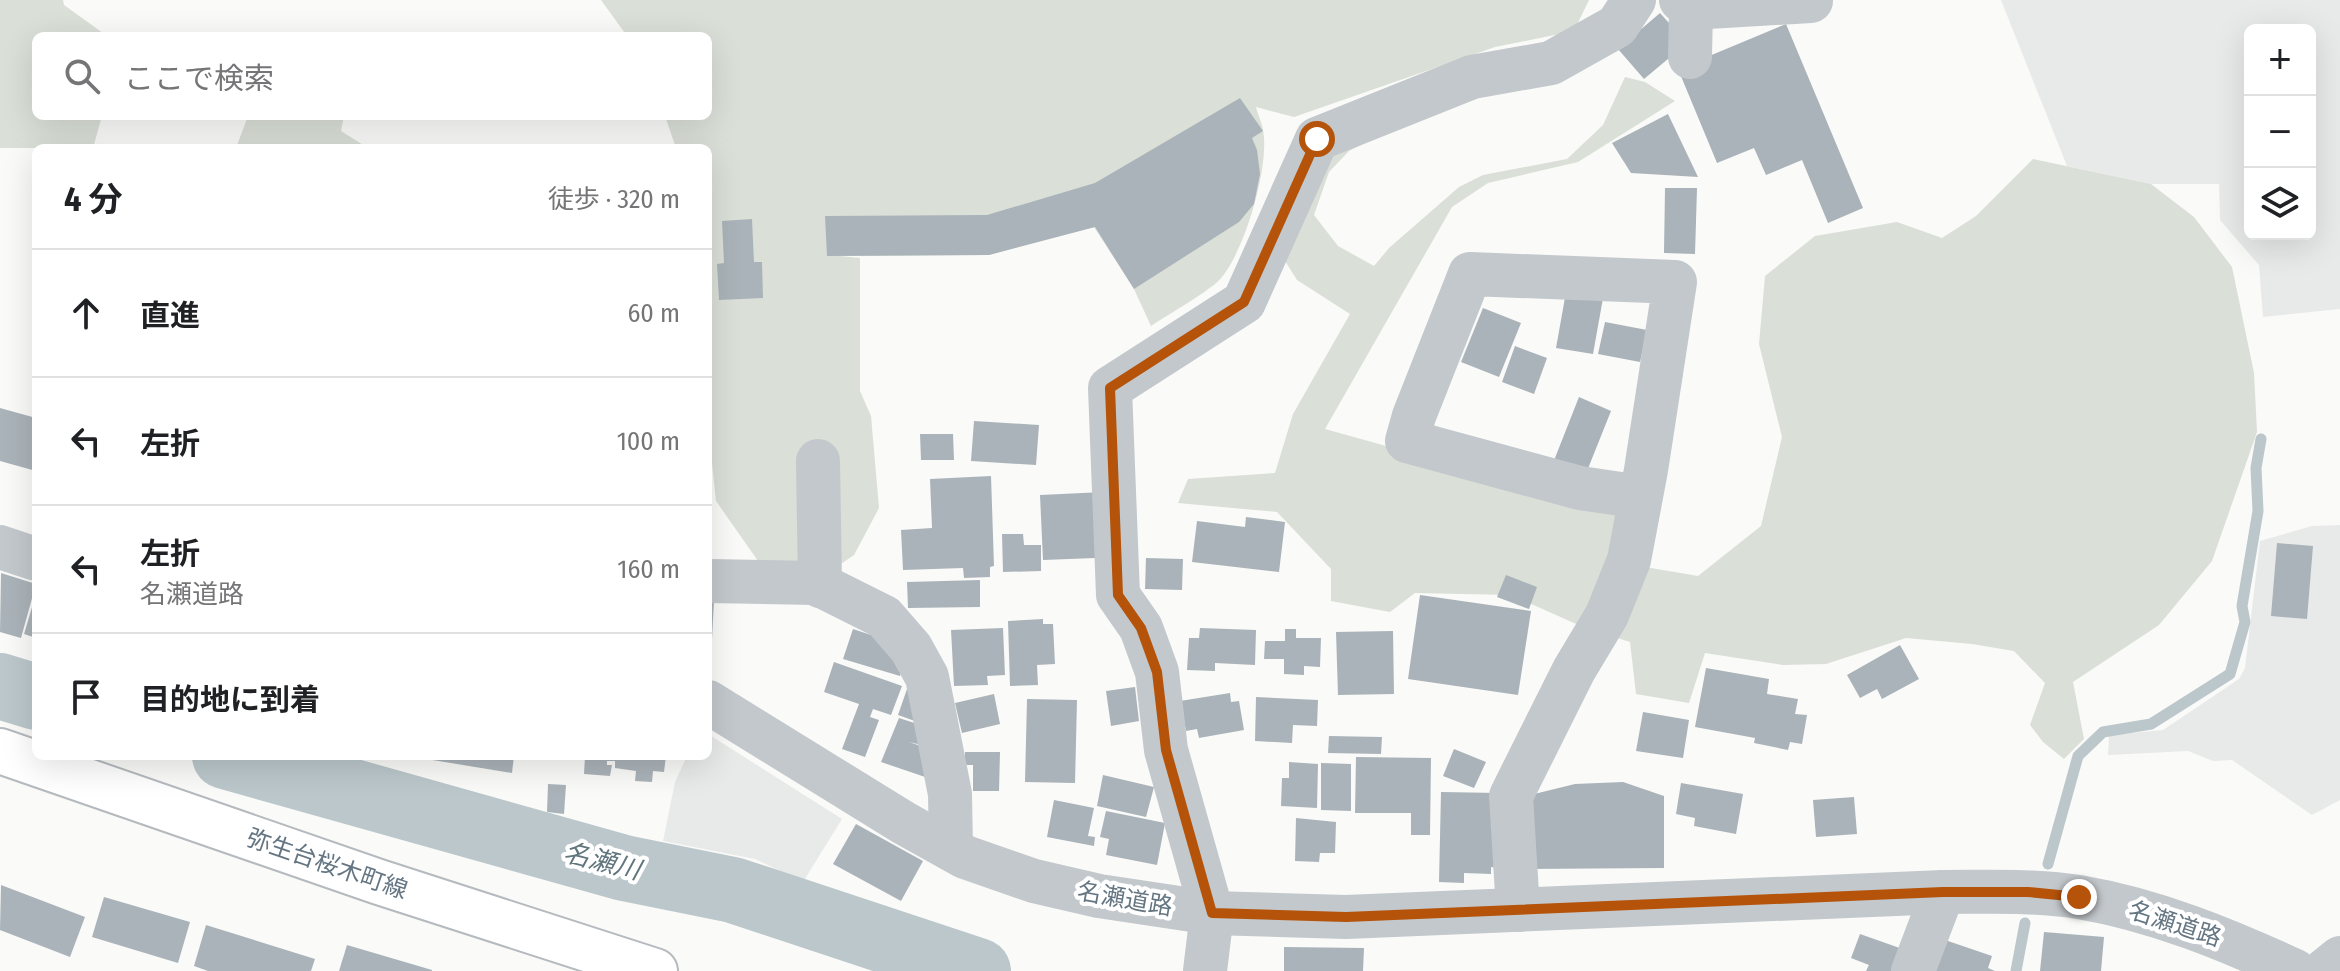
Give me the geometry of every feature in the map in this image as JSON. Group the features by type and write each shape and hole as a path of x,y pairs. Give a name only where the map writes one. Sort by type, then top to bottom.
{"main road":[{"name":"弥生台桜木町線","path":"0,751 379,882 655,971"}],"street":[{"path":"1205,971 1212,913 1166,750 1157,672 1141,628 1118,595 1110,388 1244,302 1317,139 1472,77 1551,63 1617,26 1634,0"},
{"path":"1690,57 1686,4 1811,1"},
{"path":"1518,910 1511,796 1574,670 1607,615 1629,560 1641,497 1675,282 1470,274 1407,441 1580,488 1641,497"},
{"path":"818,461 820,586"},
{"path":"0,547 32,558"},
{"path":"712,581 816,583 884,617 911,648 927,677 950,794 951,849"},
{"name":"名瀬道路","path":"712,704 965,857 1047,884 1099,896 1212,913 1346,917 1943,892 2028,892 2079,897 2127,907 2212,933 2295,971"},
{"path":"1913,971 1943,892"},
{"path":"2324,971 2340,958"}],"shaded area":[{"path":"0,0 63,0 64,5 101,32 32,32 32,120 101,120 94,144 32,144 32,148 0,148"},
{"path":"601,0 1589,0 1574,31 1495,47 1294,117 1256,107 1263,130 1263,164 1247,228 1231,264 1217,282 1151,326 1134,289 1094,227 989,255 840,256 860,258 860,391 871,416 879,508 854,555 826,574 763,568 716,501 712,464 712,144 675,144 666,120 712,120 712,32 624,32"},
{"path":"2001,0 2340,0 2340,309 2263,317 2259,265 2220,220 2219,184 2151,184 2067,166"},
{"path":"1625,77 1645,82 1675,101 1578,162 1488,183 1452,207 1325,429 1558,494 1626,507 1639,566 1698,576 1761,526 1782,437 1759,344 1765,276 1815,236 1897,222 1942,238 1976,216 2033,159 2151,184 2194,217 2232,267 2254,373 2257,432 2212,561 2159,625 2073,682 2084,739 2064,759 2043,742 2030,725 2045,683 2014,651 1906,638 1826,664 1783,665 1705,653 1689,703 1636,694 1630,642 1583,627 1511,595 1415,593 1390,612 1331,601 1331,569 1277,512 1178,503 1188,479 1275,473 1293,414 1350,314 1297,280 1285,261 1325,160 1343,147 1395,127 1349,151 1329,172 1314,215 1338,246 1374,266 1389,248 1459,187 1483,175 1567,159 1603,125"},
{"path":"246,120 343,120 341,131 362,144 238,144"},
{"path":"2340,525 2340,800 2312,815 2232,760 2213,761 2188,751 2108,755 2109,735 2163,730 2239,679 2245,668 2260,541 2312,526"},
{"path":"712,737 842,819 803,882 755,859 663,841 675,782 685,760 712,760"}],"building":[{"path":"1660,13 1687,43 1644,79 1618,49"},
{"path":"1786,24 1863,208 1828,223 1802,160 1766,175 1754,148 1717,163 1678,69"},
{"path":"1240,98 1263,131 1252,138 1260,174 1254,204 1239,222 1134,289 1095,227 989,255 827,256 825,216 987,215 1095,183"},
{"path":"1668,114 1698,177 1631,173 1612,143"},
{"path":"1665,188 1697,188 1695,254 1664,253"},
{"path":"752,219 754,262 762,262 763,298 719,300 717,264 724,263 722,221"},
{"path":"1566,292 1603,298 1593,354 1556,348"},
{"path":"1483,308 1521,323 1499,377 1461,362"},
{"path":"1605,322 1647,330 1640,362 1598,354"},
{"path":"1515,346 1547,358 1534,394 1502,382"},
{"path":"1579,397 1611,411 1585,476 1553,463"},
{"path":"0,408 32,417 32,470 0,461"},
{"path":"974,421 1039,425 1036,465 971,461"},
{"path":"920,434 953,434 954,460 921,460"},
{"path":"991,476 994,566 990,567 990,577 964,578 963,568 903,570 901,530 932,528 930,479"},
{"path":"1104,492 1095,558 1043,560 1040,495"},
{"path":"1246,517 1285,522 1279,572 1192,562 1197,521 1245,527"},
{"path":"1002,534 1023,534 1024,545 1041,545 1041,571 1003,572"},
{"path":"2277,543 2313,546 2307,619 2271,616"},
{"path":"1146,558 1183,559 1182,590 1145,589"},
{"path":"1,573 32,583 32,598 21,638 0,632"},
{"path":"1506,575 1537,587 1529,609 1497,597"},
{"path":"980,580 980,607 908,608 907,582"},
{"path":"1420,595 1531,611 1518,695 1408,679"},
{"path":"32,607 32,637 24,634"},
{"path":"1043,619 1043,624 1053,624 1055,664 1037,665 1038,685 1010,686 1008,621"},
{"path":"1003,628 1005,675 987,676 988,685 954,686 951,630"},
{"path":"1200,628 1256,630 1255,665 1215,663 1215,671 1187,670 1189,638 1199,638"},
{"path":"853,629 892,642 903,666 900,676 843,659"},
{"path":"1285,629 1296,629 1296,638 1321,638 1320,667 1304,666 1304,675 1284,674 1284,659 1264,659 1265,641 1285,641"},
{"path":"1393,631 1394,694 1338,695 1336,632"},
{"path":"1900,645 1919,679 1882,699 1877,689 1860,698 1847,675"},
{"path":"834,662 902,686 891,715 873,709 870,717 879,720 865,757 842,749 859,704 824,692"},
{"path":"1706,668 1769,679 1767,694 1798,699 1795,714 1807,715 1802,744 1790,742 1788,750 1754,743 1755,738 1695,727"},
{"path":"1135,687 1139,721 1111,726 1106,691"},
{"path":"907,689 929,726 898,715"},
{"path":"1230,693 1231,702 1239,701 1244,730 1199,738 1197,729 1186,731 1180,701"},
{"path":"994,694 1000,724 962,733 955,703"},
{"path":"1256,697 1318,700 1317,726 1293,725 1292,743 1255,741"},
{"path":"1027,699 1077,700 1075,783 1025,782"},
{"path":"1643,712 1689,720 1683,758 1636,751"},
{"path":"899,718 936,730 930,747 909,742 941,753 931,779 881,762"},
{"path":"1329,736 1382,737 1381,754 1328,753"},
{"path":"1454,749 1486,762 1474,788 1443,776"},
{"path":"965,752 1000,752 999,791 973,791 973,765 965,765"},
{"path":"1356,757 1431,758 1430,835 1411,835 1411,813 1355,813"},
{"path":"432,760 514,760 512,773"},
{"path":"585,760 666,760 664,772 653,771 652,782 635,781 636,771 615,768 615,761 607,761 607,765 612,765 610,776 584,774"},
{"path":"1289,762 1318,764 1317,808 1281,806 1282,778 1289,778"},
{"path":"1321,763 1351,764 1351,811 1321,810"},
{"path":"1103,775 1154,787 1146,817 1097,806"},
{"path":"1623,782 1664,796 1664,868 1523,869 1522,797 1575,784"},
{"path":"1681,783 1743,794 1736,834 1694,826 1695,818 1676,814"},
{"path":"548,784 566,785 564,814 547,812"},
{"path":"1441,792 1499,793 1498,868 1491,867 1491,874 1464,873 1464,883 1439,882"},
{"path":"1854,797 1857,834 1816,837 1813,800"},
{"path":"1054,800 1094,808 1088,836 1095,837 1094,846 1047,837"},
{"path":"1106,811 1165,823 1157,865 1106,855 1109,839 1100,837"},
{"path":"1296,818 1336,822 1335,853 1320,853 1319,862 1295,861"},
{"path":"856,824 923,861 901,901 833,864"},
{"path":"1,885 85,917 70,957 0,930"},
{"path":"104,897 190,922 178,963 92,937"},
{"path":"206,925 315,959 311,971 208,971 194,966"},
{"path":"2044,932 2104,937 2101,971 2040,971"},
{"path":"1860,934 1911,952 1904,971 1866,971 1869,965 1851,958"},
{"path":"1945,940 1992,956 1988,968 1995,971 1934,971"},
{"path":"347,945 432,970 432,971 339,971"},
{"path":"1284,947 1364,948 1363,971 1284,971"}],"waterway":[{"path":"2048,864 2078,756 2103,732 2151,724 2230,674 2245,622 2242,606 2258,511 2256,468 2261,439"},
{"name":"名瀬川","path":"0,686 32,696"},
{"name":"名瀬川","path":"239,760 624,868 733,890 978,971"},
{"path":"2016,971 2025,923"}],"route":[{"path":"1317,139 1244,302 1110,388 1118,595 1141,628 1157,672 1166,750 1212,913 1346,917 1943,892 2028,892 2079,897"}]}
